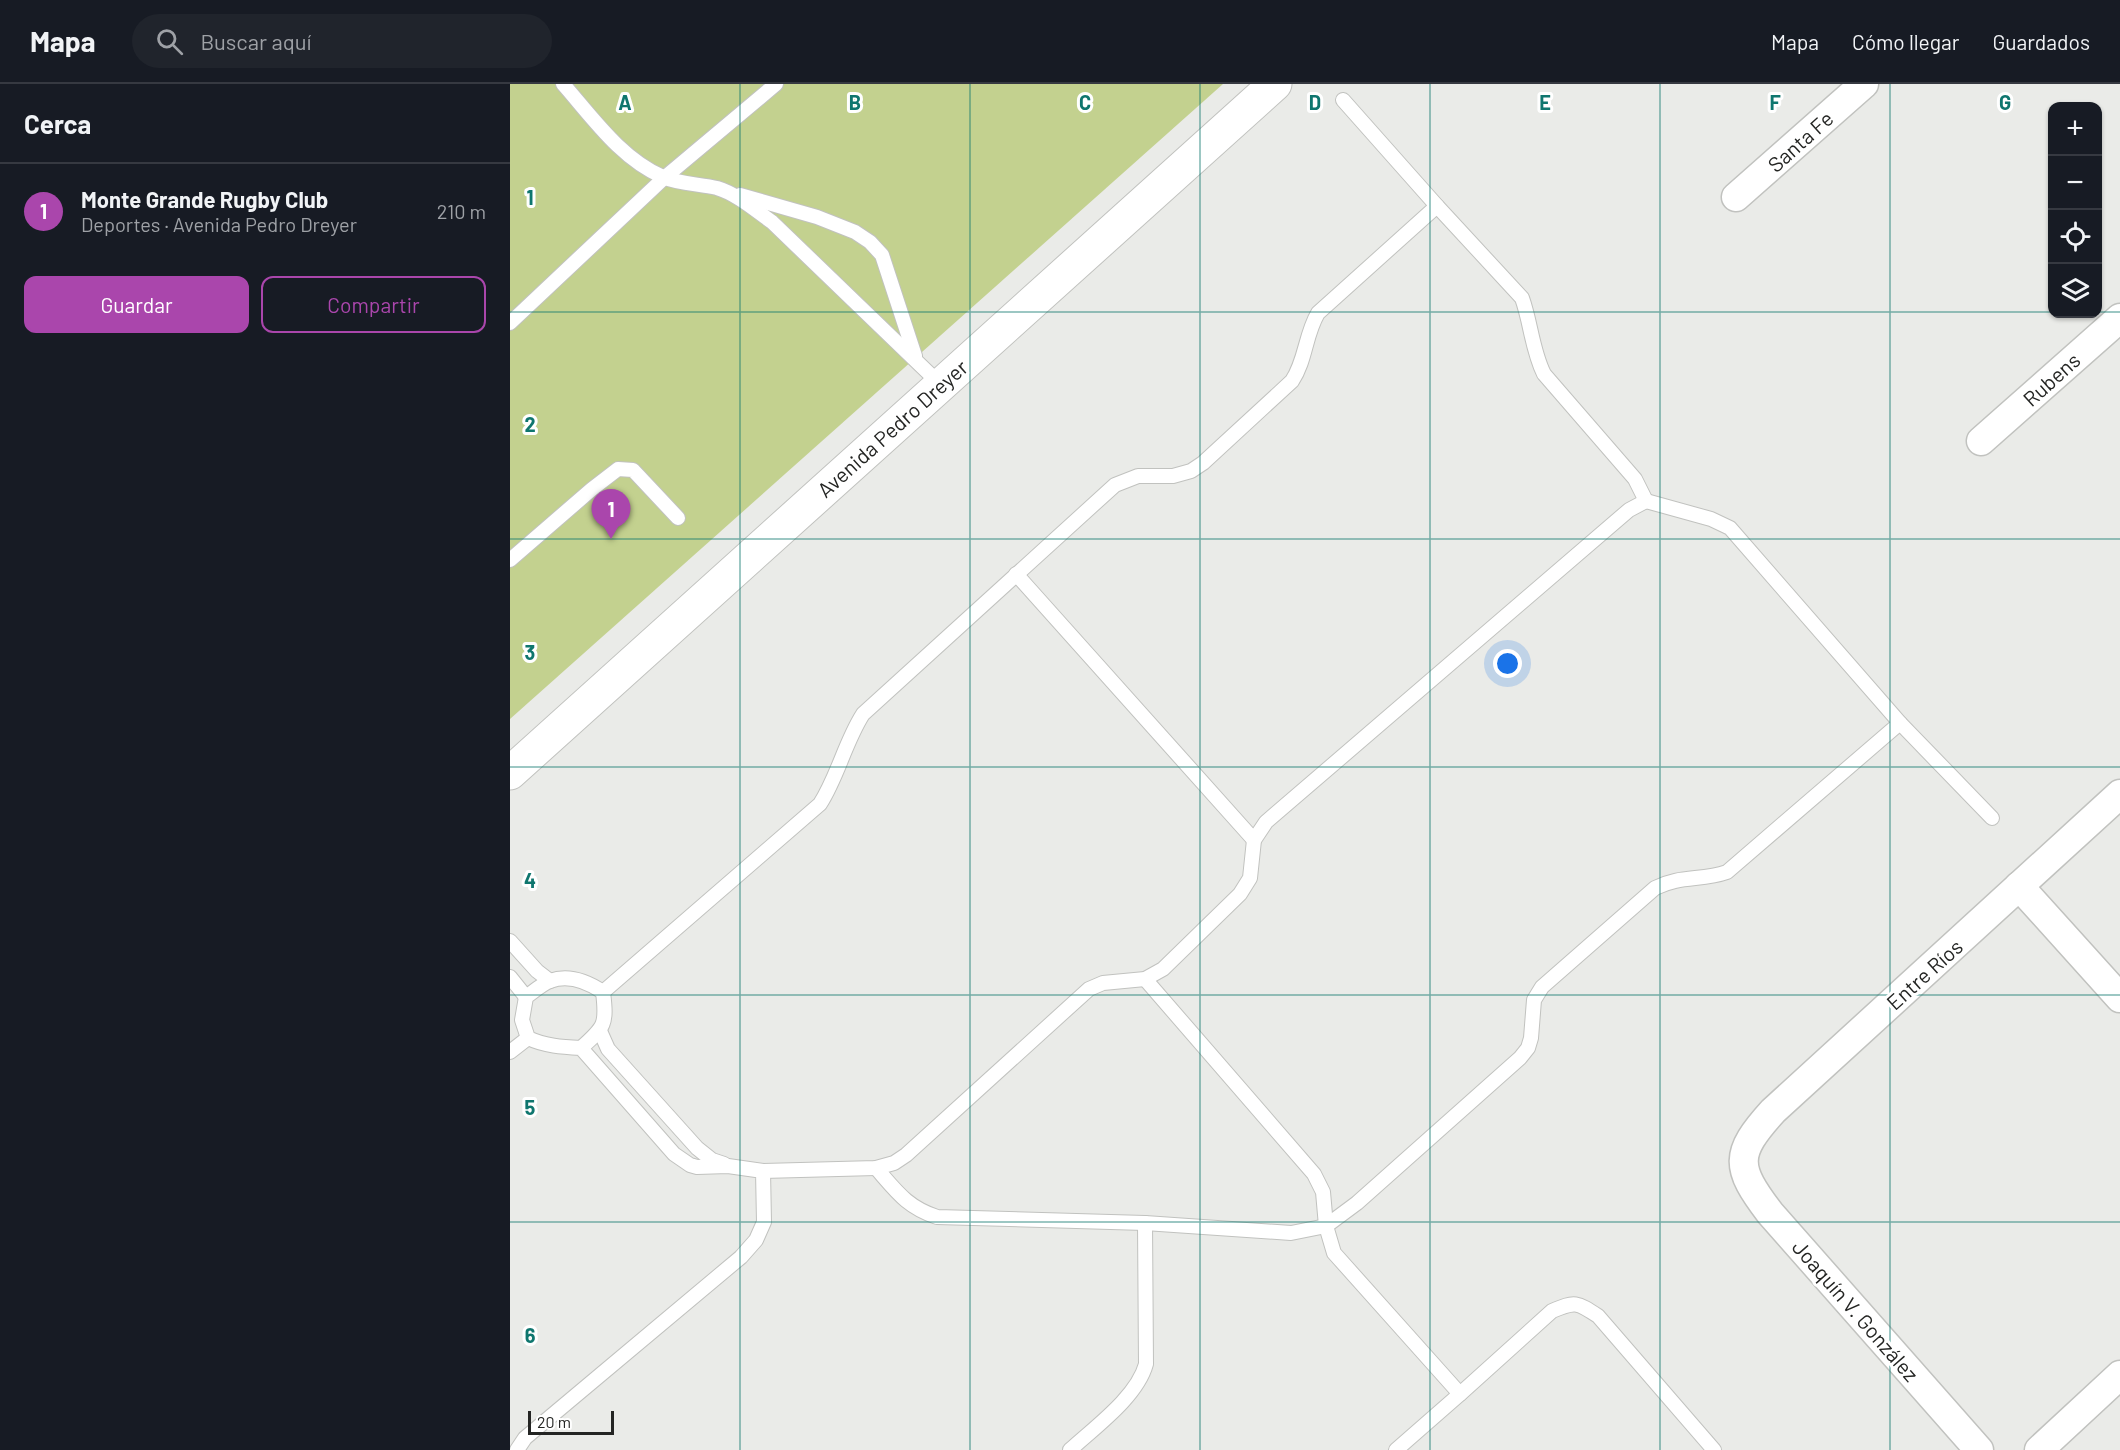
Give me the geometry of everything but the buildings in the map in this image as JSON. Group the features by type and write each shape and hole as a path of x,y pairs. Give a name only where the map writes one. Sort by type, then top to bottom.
{"main road":[{"name":"Avenida Pedro Dreyer","path":"510,773 1275,84"}],"street":[{"name":"Santa Fe","path":"1736,197 1864,84"},
{"name":"Rubens","path":"1981,441 2120,318"},
{"name":"Entre Ríos","path":"1742,1164 1745,1149 1753,1134 1773,1112 2120,794"},
{"path":"2019,886 2120,998"},
{"name":"Joaquín V. González","path":"1742,1164 1751,1188 1770,1213 1979,1450"},
{"path":"2039,1450 2120,1376"}],"lane":[{"path":"563,84 615,143 638,163 664,178 720,189 817,217 855,232 870,242 882,255 915,358"},
{"path":"510,323 664,178 776,84"},
{"path":"1343,100 1522,298 1536,357 1544,374 1635,479 1646,501"},
{"path":"720,189 746,203 772,222 940,384"},
{"path":"603,992 820,804 830,788 853,729 863,714 1115,484 1138,476 1173,476 1191,471 1203,463 1292,381 1300,368 1312,324 1318,313 1437,206"},
{"path":"510,560 618,469 633,470 678,518"},
{"path":"581,1048 674,1154 690,1165 697,1167 728,1166 764,1171 876,1168 894,1163 906,1155 1089,989 1103,983 1145,979 1163,969 1240,894 1250,878 1254,840 1266,822 1629,510 1646,501 1711,519 1730,528 1900,723 1992,818"},
{"path":"1016,573 1254,840"},
{"path":"876,1168 908,1203 920,1212 938,1217 1144,1223 1291,1233 1326,1226 1357,1203 1520,1058 1528,1048 1534,1000 1542,987 1656,888 1670,881 1714,876 1727,872 1900,723"},
{"path":"510,941 537,972 549,981"},
{"path":"510,977 526,997"},
{"path":"567,978 588,982 603,992 606,1014 600,1031 581,1048 558,1047 528,1038 522,1020 526,997 549,981 567,978"},
{"path":"1145,979 1314,1174 1323,1192 1326,1226 1334,1253 1460,1394"},
{"path":"600,1031 608,1049 697,1148 712,1160 728,1166"},
{"path":"510,1052 528,1038"},
{"path":"517,1450 525,1438 741,1257 756,1240 764,1221 764,1171"},
{"path":"1070,1450 1134,1390 1142,1377 1146,1364 1144,1223"},
{"path":"1396,1450 1552,1311 1566,1305 1581,1304 1598,1316 1714,1450"}],"green space":[{"path":"510,84 1223,84 510,719"}],"place":[{"name":"Monte Grande Rugby Club","path":"611,539"}]}
